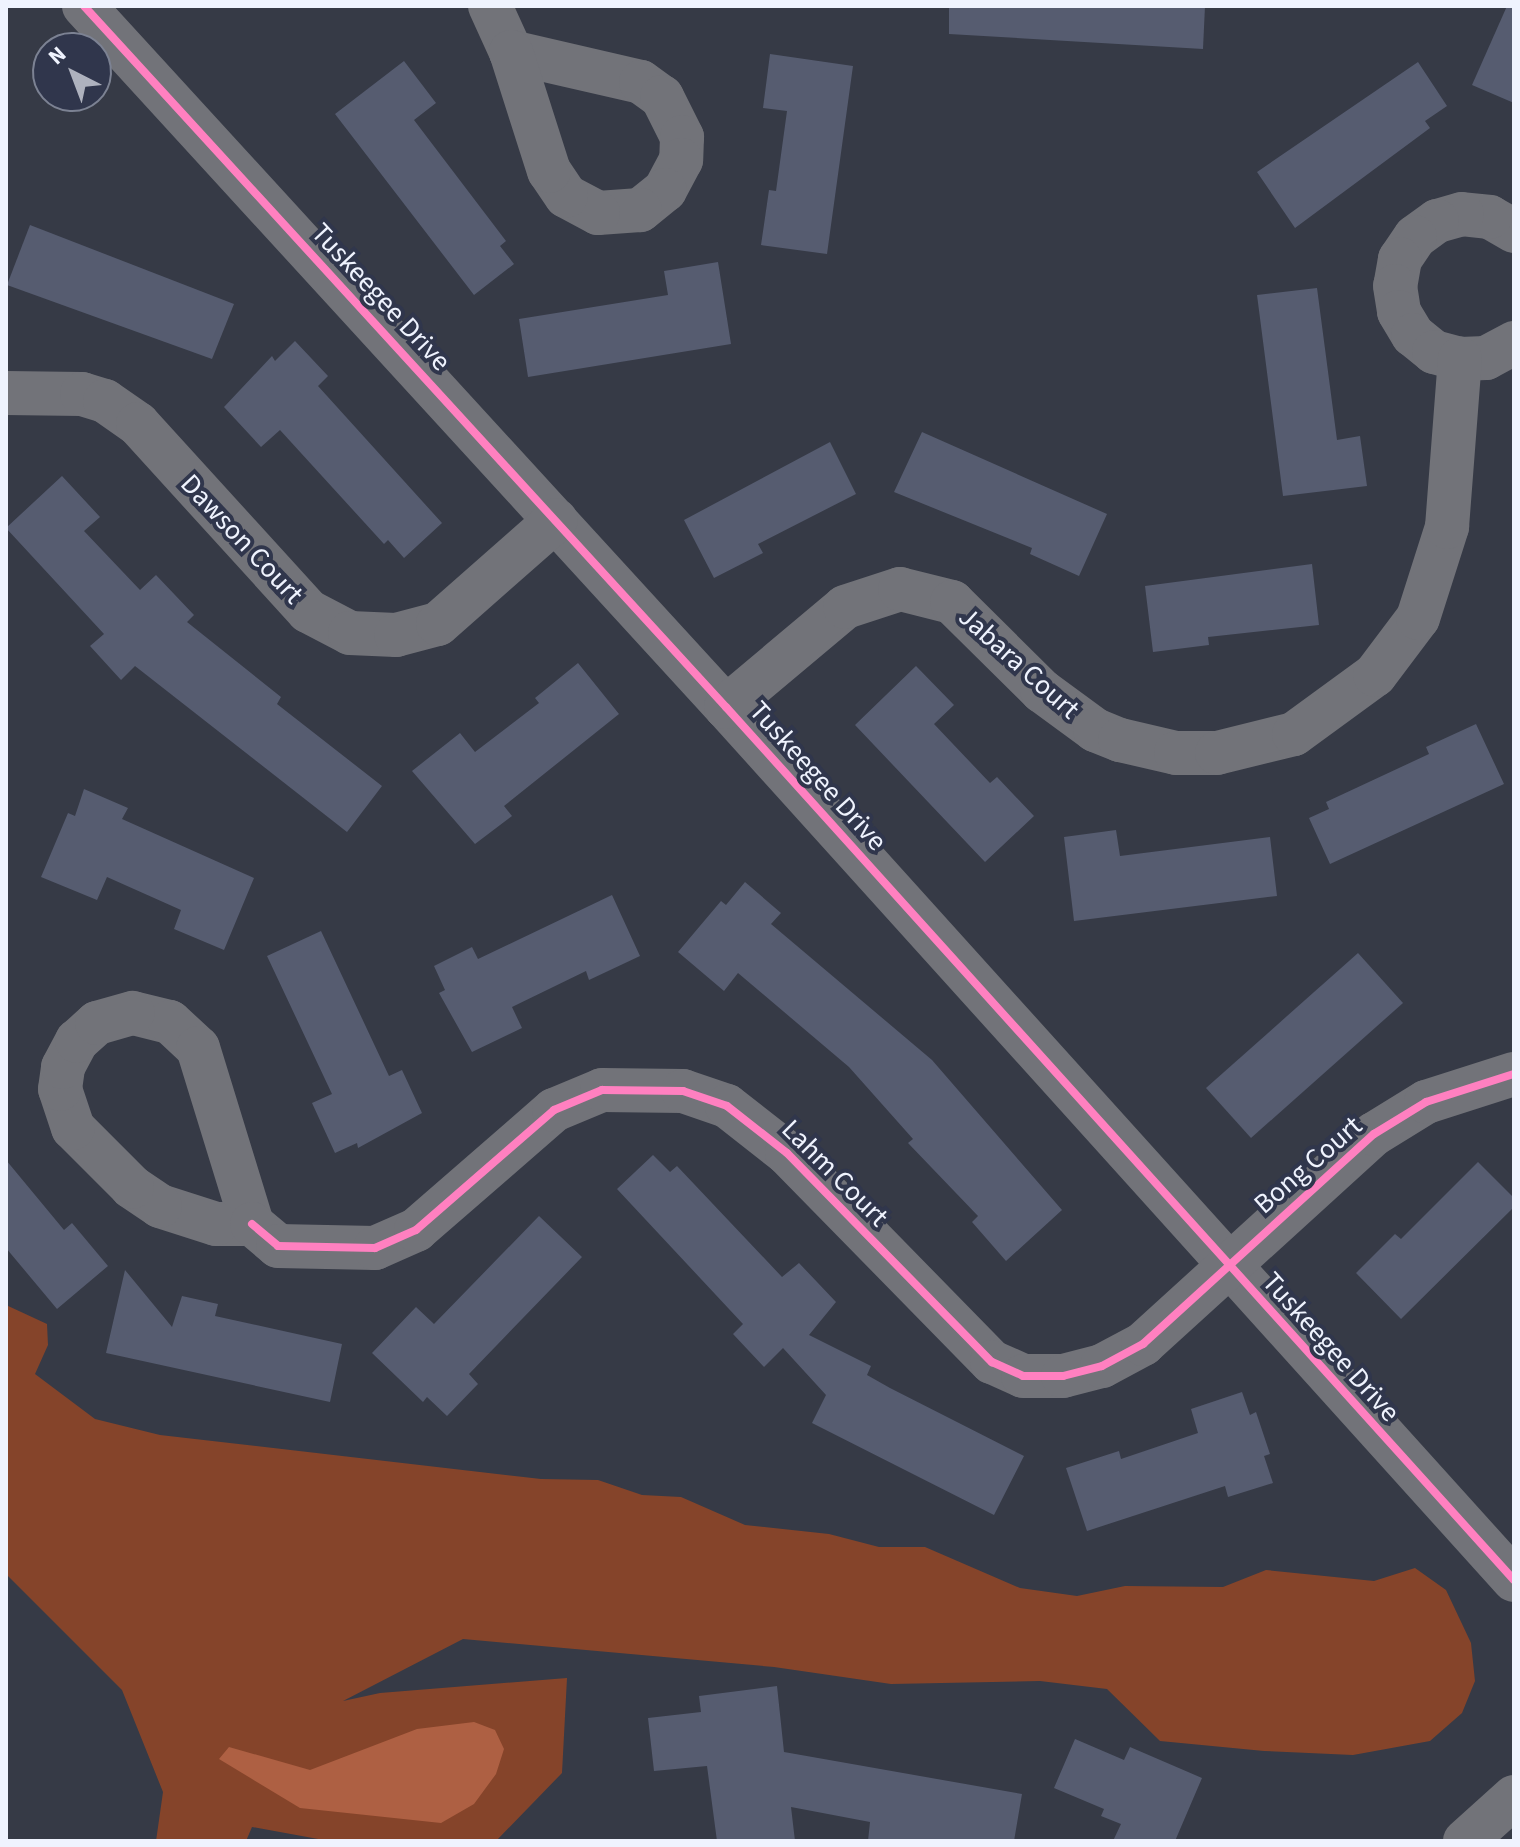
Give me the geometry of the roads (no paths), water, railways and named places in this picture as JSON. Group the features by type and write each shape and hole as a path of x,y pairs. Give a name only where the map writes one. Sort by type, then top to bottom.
{"street":[{"name":"Tuskeegee Drive","path":"84,6 726,707 1226,1266 1514,1580"},
{"path":"490,6 511,52"},
{"path":"1514,231 1490,217 1462,214 1437,221 1415,237 1400,259 1395,286 1399,312 1413,335 1434,352 1460,359 1486,358 1514,343"},
{"name":"Jabara Court","path":"726,707 845,607 900,589 952,602 1042,691 1095,730 1120,740 1176,753 1217,753 1294,734 1375,675 1418,618 1447,527 1460,359"},
{"name":"Dawson Court","path":"6,393 82,394 105,401 138,424 308,611 350,633 396,635 438,624 556,520"},
{"path":"133,1013 170,1022 184,1032 207,1068 252,1224 216,1224 160,1206 105,1164 73,1128 64,1109 63,1067 77,1041 97,1023 133,1013"},
{"name":"Bong Court","path":"1226,1266 1374,1134 1426,1102 1514,1074"},
{"name":"Lahm Court","path":"252,1224 278,1246 375,1248 416,1230 554,1110 602,1090 646,1088 683,1091 727,1106 757,1127 968,1342 992,1362 1023,1376 1063,1376 1102,1366 1143,1344 1226,1266"},
{"path":"1465,1841 1514,1797"}]}
